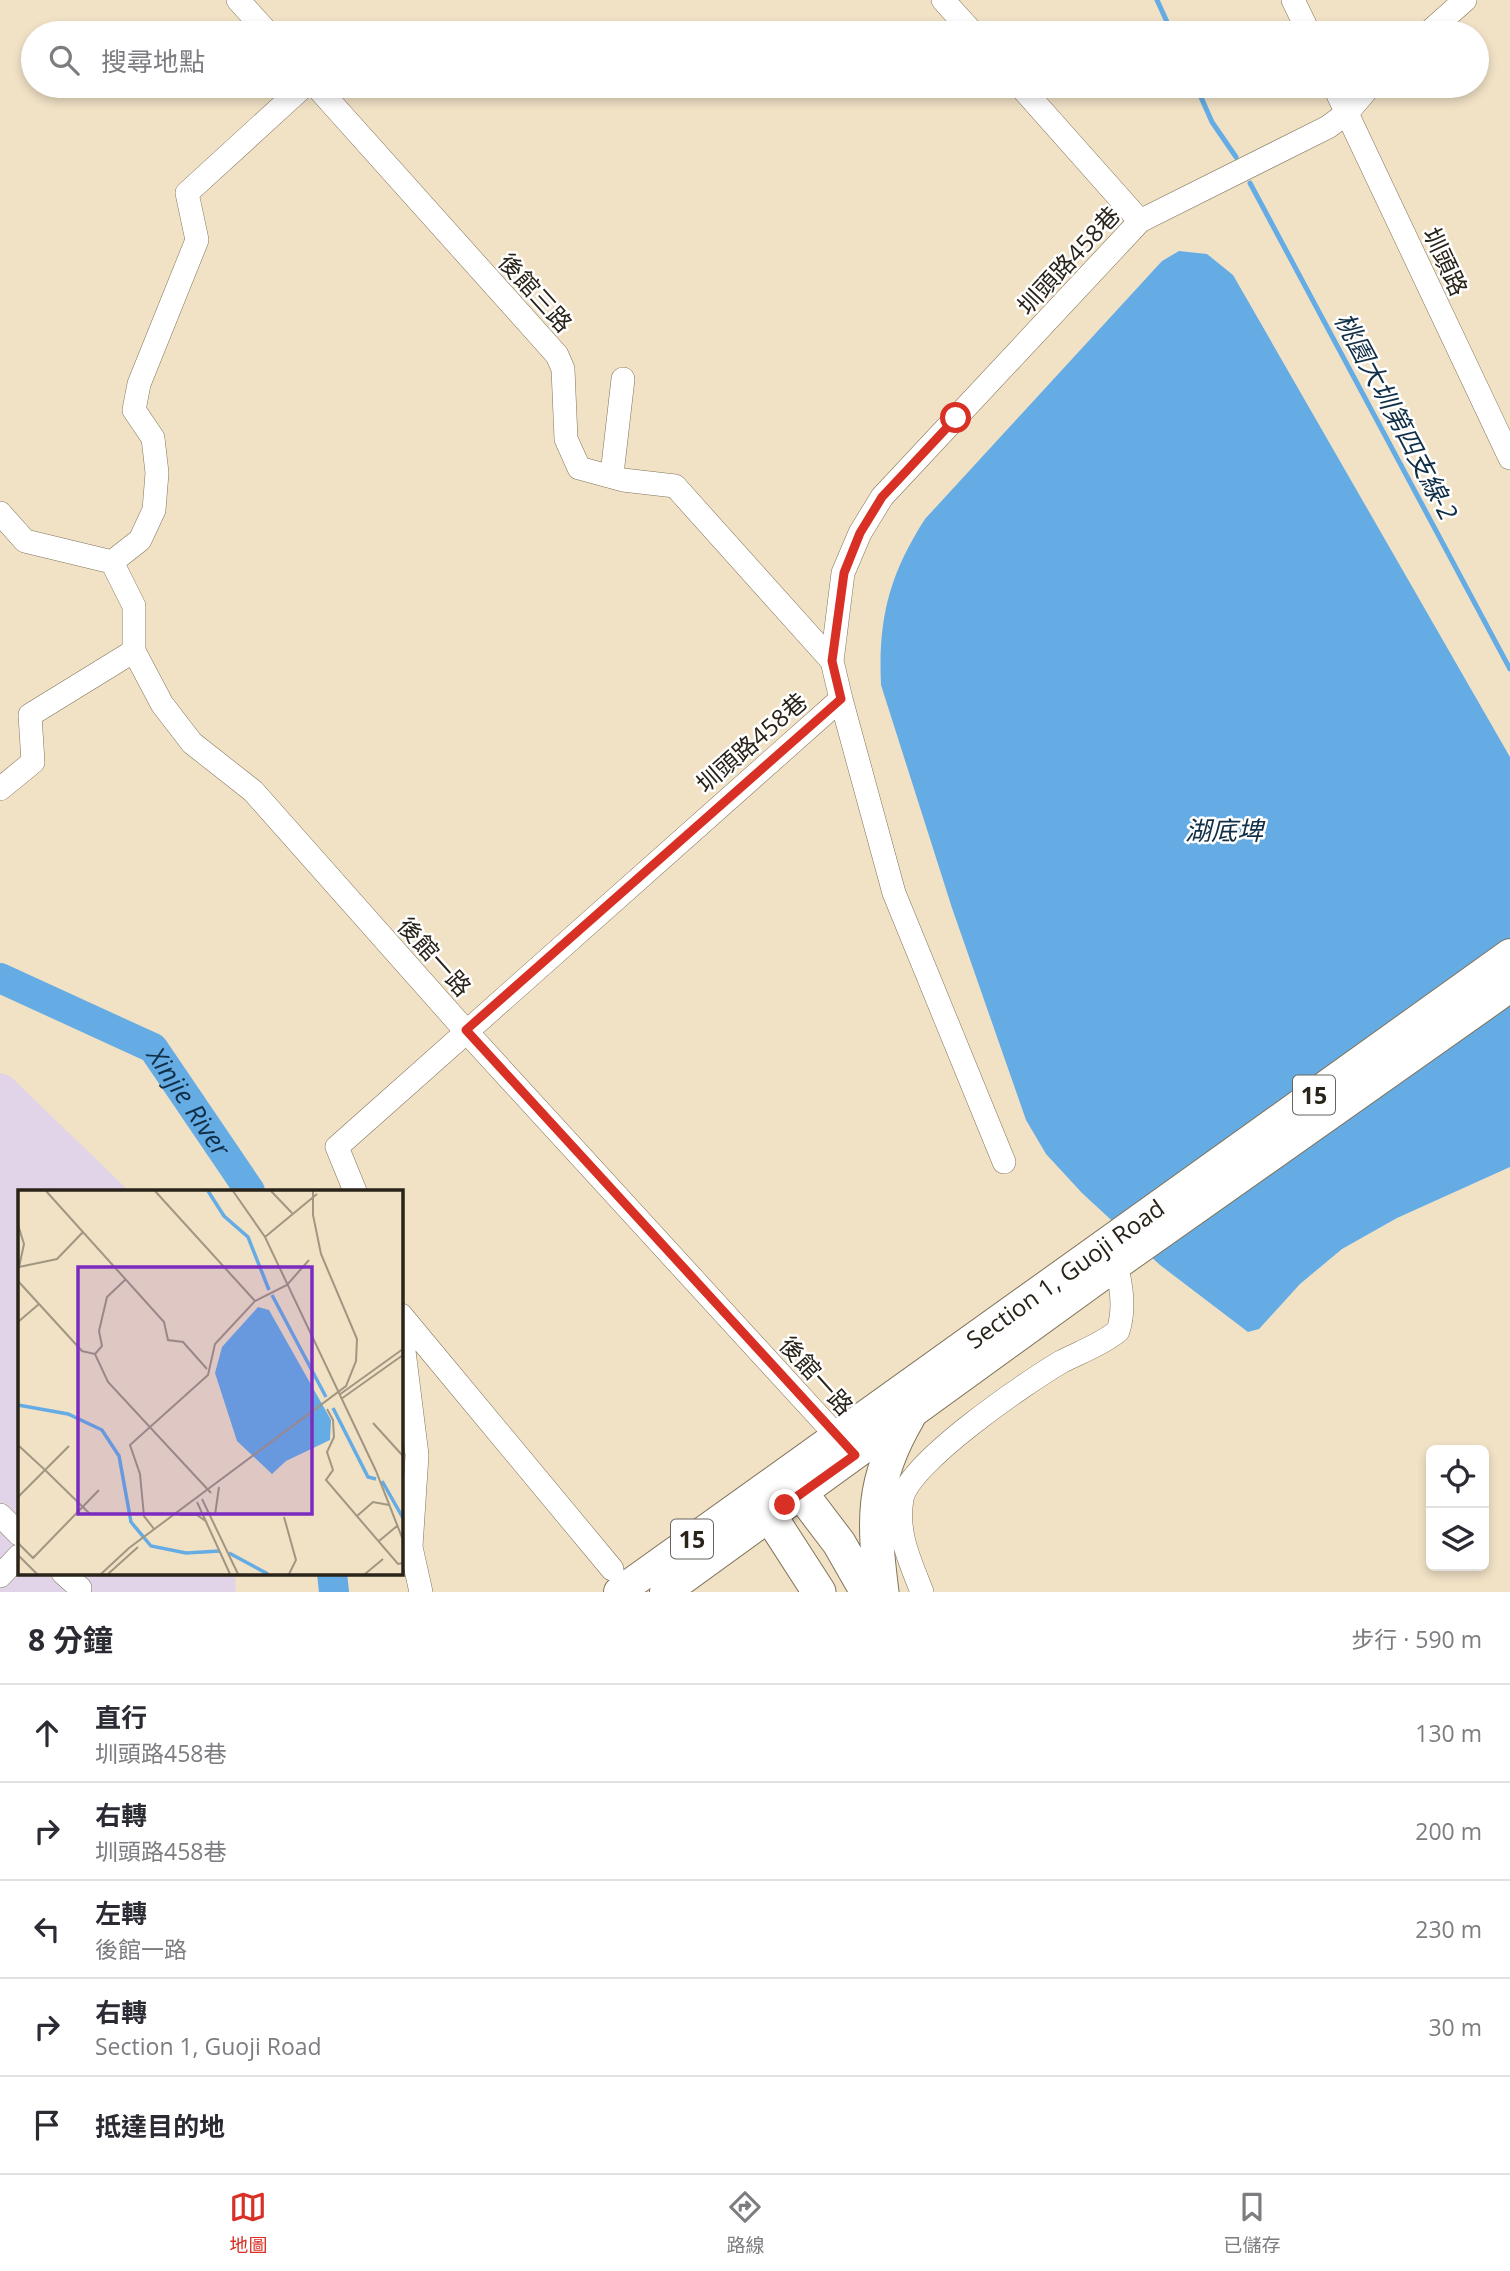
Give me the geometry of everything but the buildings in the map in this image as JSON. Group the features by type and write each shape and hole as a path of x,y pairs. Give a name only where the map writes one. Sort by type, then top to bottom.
{"highway":[{"path":"882,1592 876,1528 880,1476 891,1447 908,1418"},
{"path":"801,1493 839,1543 867,1592"},
{"path":"768,1502 819,1592"}],"main road":[{"name":"Section 1, Guoji Road","path":"665,1592 768,1502 847,1447 1510,954"},
{"name":"Section 1, Guoji Road","path":"801,1493 847,1447 908,1418 1116,1265 1510,988"},
{"path":"768,1502 801,1493"},
{"name":"Section 1, Guoji Road","path":"615,1581 768,1502"}],"street":[{"path":"238,0 257,21"},
{"path":"943,0 962,21"},
{"path":"1293,0 1303,21"},
{"path":"1441,21 1465,0"},
{"path":"0,513 26,541 112,562 139,540 154,510 157,473 153,438 140,424 134,411 139,384 197,240 187,193 291,98"},
{"name":"後館三路","path":"327,98 557,355 563,369 566,439 579,468 612,474 623,480 675,486 832,661"},
{"path":"1031,98 1140,221"},
{"name":"圳頭路","path":"1340,98 1510,458"},
{"name":"圳頭路458巷","path":"355,1190 337,1147 841,699 832,661 844,573 860,533 882,497 1140,221 1328,127 1348,113 1360,98"},
{"path":"612,474 622,379"},
{"name":"後館一路","path":"112,562 134,606 134,650 162,704 192,743 253,791 466,1030 847,1447"},
{"path":"0,789 33,762 30,715 134,650"},
{"path":"841,699 894,893 1004,1162"},
{"path":"922,1592 900,1533 902,1496 908,1481 934,1454 1039,1376 1118,1331 1122,1320 1121,1285 1116,1265"},
{"path":"402,1316 615,1581"},
{"path":"402,1335 417,1455 411,1547 421,1592"},
{"path":"0,1515 18,1533"},
{"path":"0,1576 18,1557"},
{"path":"63,1574 80,1588"}],"shaded area":[{"path":"0,1073 10,1076 128,1190 18,1190 18,1574 235,1574 236,1592 0,1592"}],"water":[{"name":"湖底埤","path":"1179,251 1207,254 1233,275 1510,757 1510,1167 1397,1218 1342,1249 1300,1284 1259,1329 1248,1332 1160,1265 1082,1193 1046,1154 1026,1120 952,908 881,685 882,639 888,598 903,559 925,519 1162,261"}],"waterway":[{"name":"桃園大圳第四支線-2","path":"1157,0 1167,21"},
{"name":"桃園大圳第四支線-2","path":"1201,98 1212,122 1236,157"},
{"name":"桃園大圳第四支線-2","path":"1250,183 1510,669"},
{"name":"Xinjie River","path":"0,978 153,1048 249,1190"},
{"name":"Xinjie River","path":"332,1574 334,1592"}],"route":[{"path":"785,1505 855,1455 466,1030 841,699 832,661 844,573 860,533 882,497 956,418"}]}
